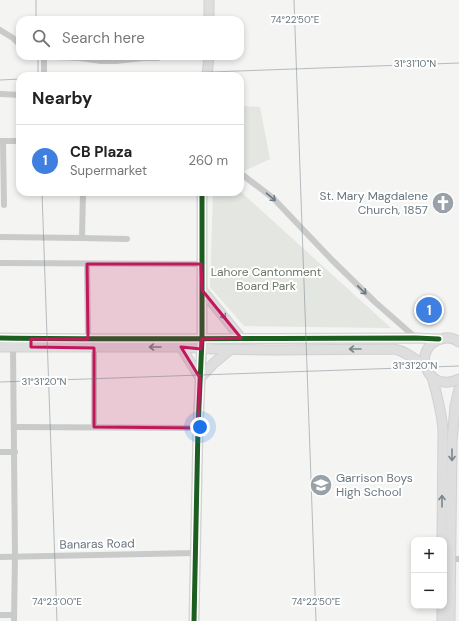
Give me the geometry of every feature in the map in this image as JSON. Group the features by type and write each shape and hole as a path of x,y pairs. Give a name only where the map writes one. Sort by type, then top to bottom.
{"street":[{"path":"209,0 209,16"},
{"path":"0,30 16,41"},
{"path":"44,60 44,72"},
{"path":"94,60 110,62 126,60"},
{"path":"207,72 209,60"},
{"path":"1,94 16,95"},
{"path":"4,205 1,141 16,141"},
{"path":"244,176 272,198 375,302 416,338"},
{"path":"82,238 83,196"},
{"path":"194,621 198,428 202,339 202,196"},
{"path":"0,237 127,239"},
{"path":"0,263 201,264"},
{"path":"87,264 88,339"},
{"path":"202,290 241,338"},
{"path":"0,338 31,343 94,348 181,347 231,349 394,349 399,350 425,366"},
{"path":"0,347 88,339 444,338 458,340"},
{"path":"439,339 427,350 424,358 425,366 428,372 437,381 444,383 459,380"},
{"path":"0,615 14,618 15,452 13,347"},
{"path":"181,347 200,378"},
{"path":"94,348 94,427"},
{"path":"200,378 214,363 231,349"},
{"path":"432,377 442,417 442,537"},
{"path":"450,621 455,559 452,442 455,406 459,389"},
{"path":"14,428 198,428"},
{"path":"0,452 15,452"},
{"name":"Banaras Road","path":"0,557 195,553"},
{"path":"442,609 442,621"}],"highlighted area":[{"path":"87,264 201,264 202,290 241,338 202,339 201,349 181,347 200,378 198,428 94,427 94,348 31,347 31,339 88,339"}],"green space":[{"path":"244,106 260,107 270,159 244,171"},
{"name":"Lahore Cantonment Board Park","path":"244,195 391,328 244,326 210,287 213,196 244,196"}],"cycle path":[{"path":"194,621 198,428 202,339 202,196"},
{"path":"0,338 439,339"}],"place":[{"name":"St. Mary Magdalene Church, 1857","path":"443,203"},
{"name":"CB Plaza","path":"429,310"},
{"name":"Garrison Boys High School","path":"321,485"}]}
